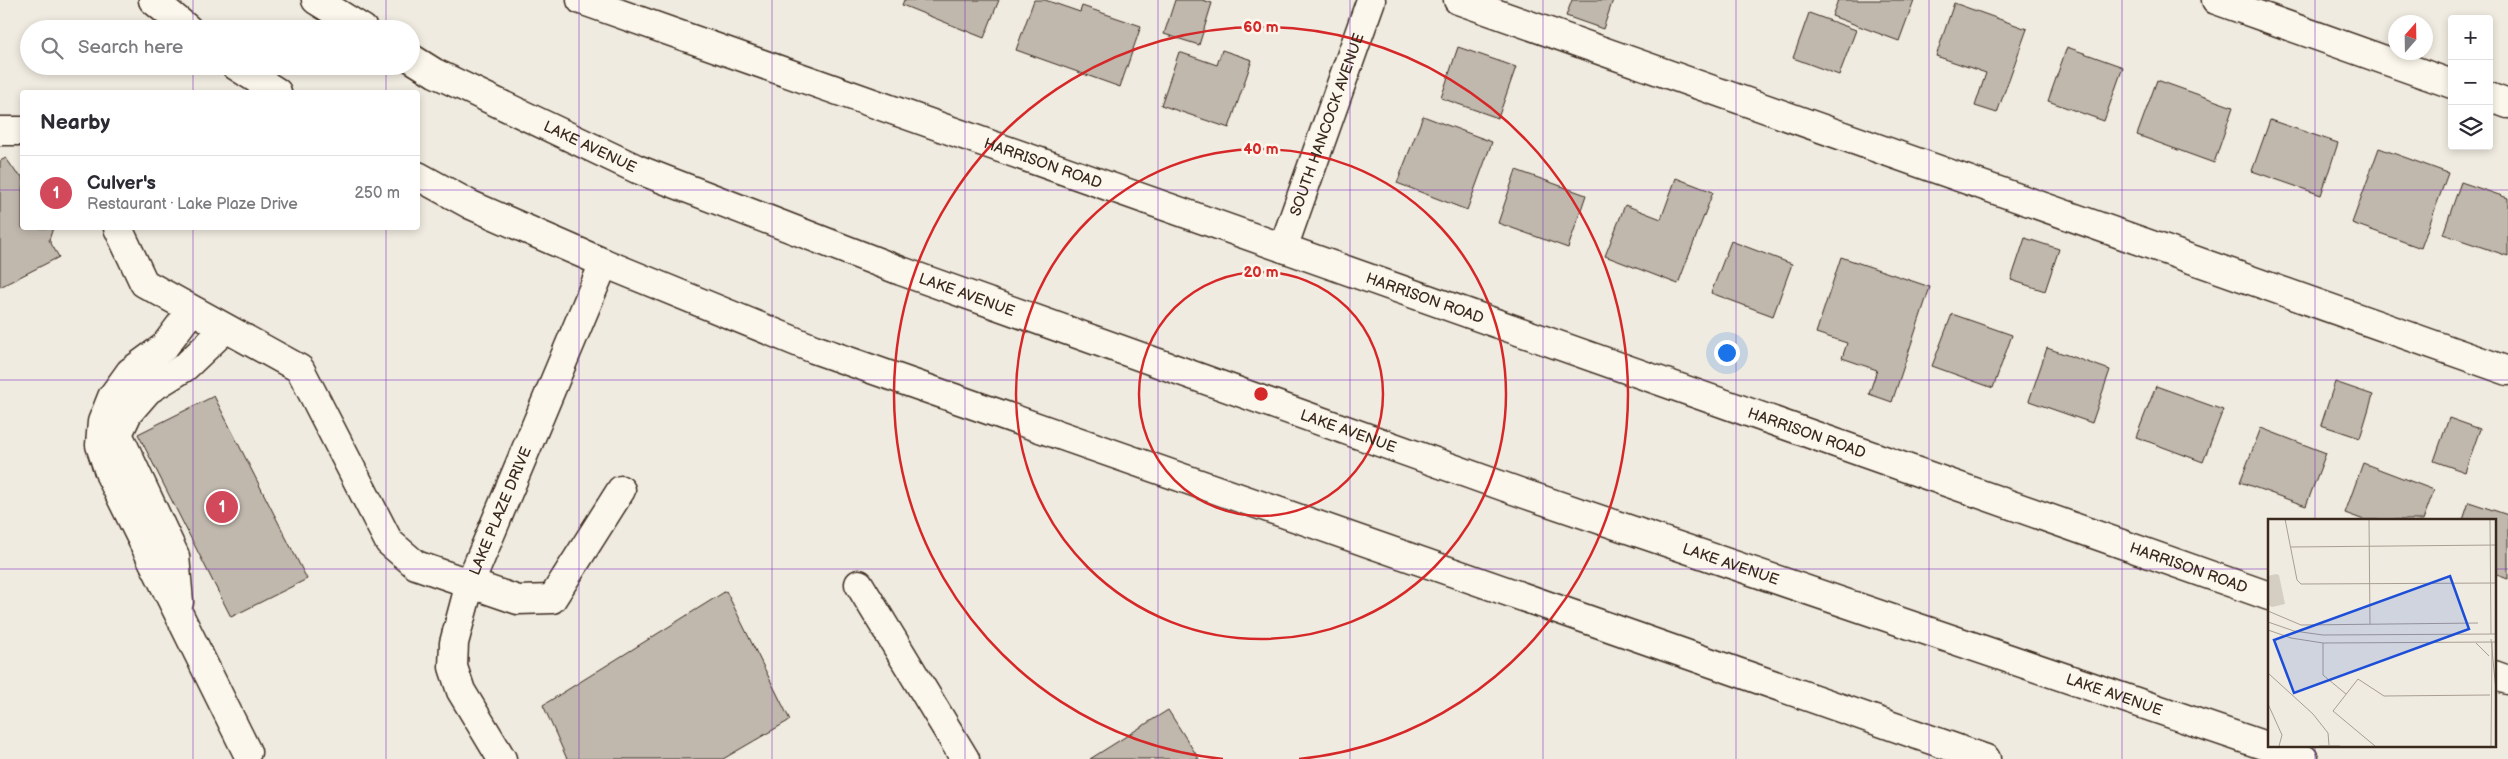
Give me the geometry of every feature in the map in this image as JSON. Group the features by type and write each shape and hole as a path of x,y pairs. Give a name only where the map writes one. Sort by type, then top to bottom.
{"main road":[{"path":"153,0 177,20"},
{"path":"316,0 349,20"},
{"name":"HARRISON ROAD","path":"580,0 2268,596"},
{"name":"SOUTH HANCOCK AVENUE","path":"1283,248 1371,0"},
{"path":"1458,0 2508,372"},
{"path":"2216,0 2448,83"},
{"name":"LAKE AVENUE","path":"420,64 435,73 637,169 901,271 1512,489 2304,759"},
{"path":"250,75 274,90"},
{"path":"2493,98 2508,104"},
{"path":"0,131 20,131"},
{"path":"420,177 471,205 604,263 814,349 1986,759"},
{"path":"119,230 144,283 191,311 300,369 389,542 416,565 518,600 552,600 621,490"},
{"name":"LAKE PLAZE DRIVE","path":"502,759 461,691 453,667 454,643 470,583 604,263"},
{"path":"191,311 164,347 130,372 112,397 102,422 100,445 110,476 247,752"},
{"path":"180,616 175,556 118,434 128,413 148,390 185,367 225,329"},
{"path":"859,584 965,759"},
{"path":"2496,676 2508,680"}],"building":[{"path":"904,0 999,0 984,38 902,5"},
{"path":"1034,0 1045,0 1080,12 1082,6 1141,26 1120,87 1016,50"},
{"path":"1175,0 1202,0 1212,3 1199,45 1164,34"},
{"path":"1572,0 1613,0 1603,29 1566,16"},
{"path":"1838,0 1914,0 1899,41 1832,16"},
{"path":"1954,3 2027,29 1997,113 1975,106 1986,73 1936,56"},
{"path":"1809,13 1856,30 1839,75 1793,58"},
{"path":"1458,47 1516,67 1498,118 1441,98"},
{"path":"2067,47 2123,67 2104,121 2048,101"},
{"path":"1222,50 1252,60 1229,128 1161,105 1179,52 1217,65"},
{"path":"2157,80 2233,107 2214,163 2137,135"},
{"path":"1423,116 1492,142 1467,210 1397,183"},
{"path":"2270,120 2338,143 2321,195 2252,171"},
{"path":"2379,148 2448,173 2421,248 2352,223"},
{"path":"6,158 17,174 20,175 20,230 52,230 49,240 59,257 0,287 0,161"},
{"path":"1516,170 1586,195 1568,248 1498,223"},
{"path":"1676,178 1713,192 1678,284 1605,256 1625,205 1661,219"},
{"path":"2461,182 2508,198 2508,256 2443,234"},
{"path":"2025,238 2059,249 2045,291 2011,280"},
{"path":"1731,241 1792,264 1773,316 1711,293"},
{"path":"1841,257 1930,287 1892,402 1869,394 1877,370 1842,358 1847,343 1816,333"},
{"path":"1952,314 2012,335 1993,388 1932,366"},
{"path":"2047,348 2110,370 2092,423 2029,401"},
{"path":"2335,382 2373,395 2360,438 2321,425"},
{"path":"2156,386 2223,410 2203,462 2136,437"},
{"path":"214,396 307,579 231,617 138,434"},
{"path":"2449,418 2480,429 2465,472 2434,461"},
{"path":"2261,428 2326,453 2306,506 2240,482"},
{"path":"2363,463 2434,490 2423,519 2361,519 2345,513"},
{"path":"2469,502 2508,515 2508,579 2496,575 2496,519 2463,519"},
{"path":"726,591 790,720 723,759 567,759 543,705"},
{"path":"1168,710 1199,759 1090,759"}],"place":[{"name":"Culver's","path":"222,507"}]}
